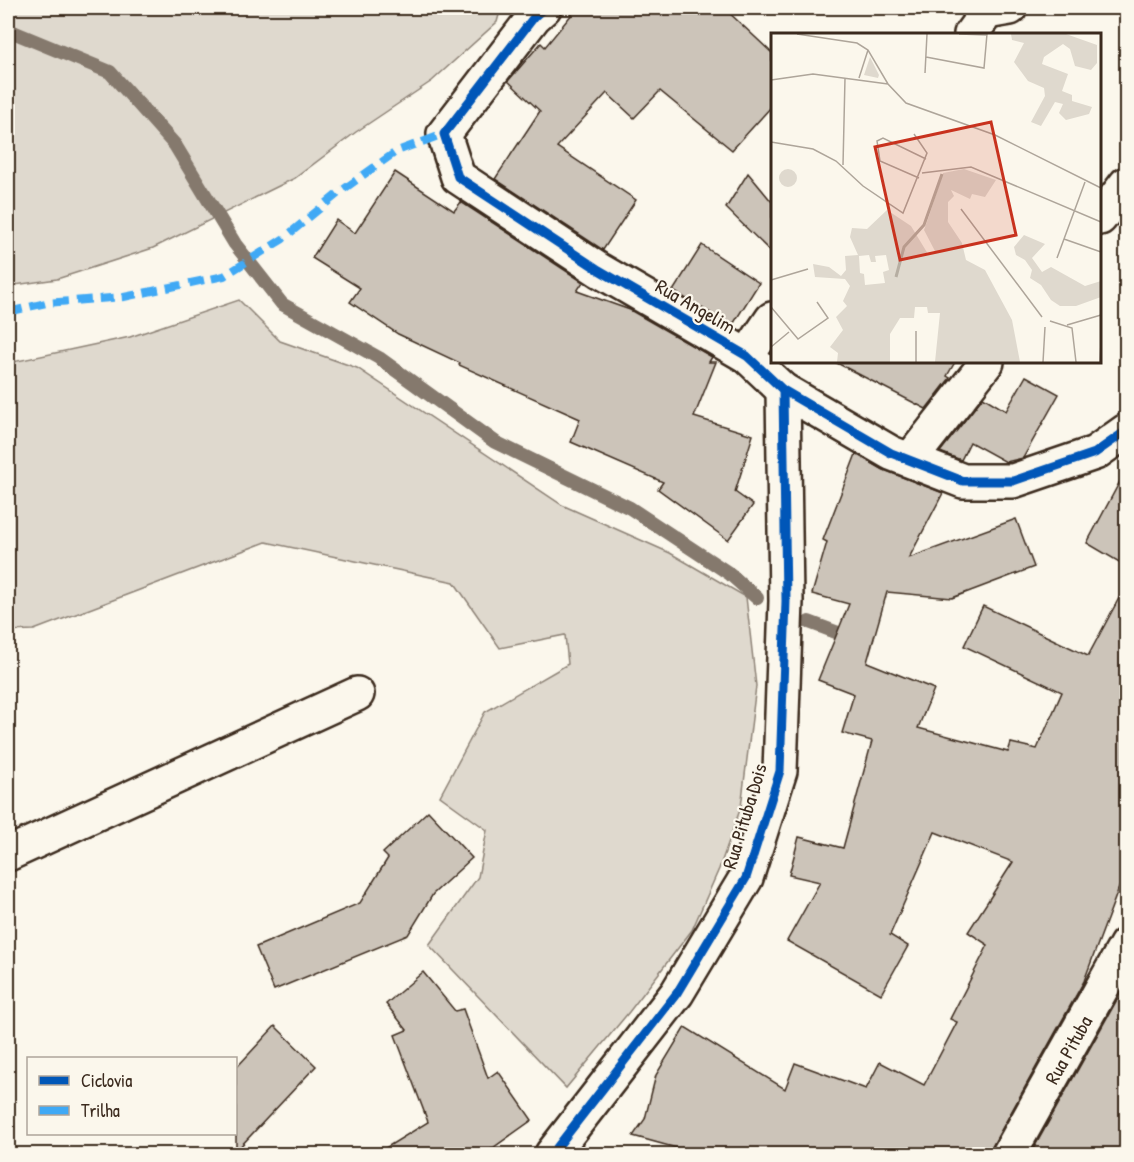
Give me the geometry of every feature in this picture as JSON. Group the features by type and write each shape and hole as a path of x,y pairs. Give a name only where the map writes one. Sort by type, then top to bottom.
{"street":[{"name":"Rua Angelim","path":"544,8 534,16 444,134 458,177 599,270 747,356 783,390 891,453 963,481 1013,481 1095,453 1126,431"},
{"path":"972,33 987,12 1010,8"},
{"path":"1101,218 1126,184"},
{"path":"747,356 771,320"},
{"path":"910,460 986,363"},
{"name":"Rua Pituba Dois","path":"552,1155 677,993 746,878 780,771 786,601 783,390"},
{"path":"8,854 357,694"},
{"name":"Rua Pituba","path":"1008,1155 1126,945"}],"shaded area":[{"path":"8,8 501,8 497,22 432,81 356,132 295,178 153,248 57,279 8,286"},
{"path":"239,300 280,341 357,368 562,505 670,553 746,597 756,686 741,807 719,869 692,930 629,1012 566,1088 429,945 478,877 487,830 440,796 485,712 568,664 565,635 500,648 454,582 266,542 34,630 8,631 8,363 130,337"}],"building":[{"path":"577,8 724,8 771,52 771,107 732,150 660,91 634,118 607,93 557,147 636,200 603,250 495,179 540,111 508,81 541,43 545,47"},
{"path":"395,172 454,211 461,202 583,282 577,291 630,310 712,357 709,362 716,362 694,417 753,435 735,492 753,505 728,540 658,489 663,482 571,442 580,419 459,365 460,363 398,334 350,302 360,288 312,258 336,220 355,233"},
{"path":"748,173 771,201 771,252 726,208"},
{"path":"702,245 759,283 732,326 673,291"},
{"path":"837,363 954,363 947,376 950,378 926,409"},
{"path":"1026,376 1059,394 1023,458 1006,462 970,442 961,460 940,452 983,397 1006,411"},
{"path":"856,454 884,470 943,493 909,558 1016,519 1034,567 952,598 887,592 867,662 934,689 918,728 1008,752 1011,743 1037,749 1062,692 964,646 983,606 1088,656 1126,585 1126,869 1084,981 993,1145 990,1155 702,1155 633,1136 645,1119 656,1075 685,1027 785,1089 795,1063 866,1089 880,1062 924,1085 957,1022 950,1019 988,945 968,932 1013,862 935,832 890,935 908,946 881,994 787,941 820,882 789,875 799,837 843,848 872,741 842,733 854,694 818,680 849,604 812,594 827,542 823,540"},
{"path":"1126,470 1126,566 1087,543"},
{"path":"428,811 472,858 433,894 408,935 274,990 256,947 360,903 388,858 383,853"},
{"path":"423,972 455,1011 463,1009 488,1078 498,1071 532,1120 483,1155 374,1155 428,1122 395,1035 407,1030 386,1004"},
{"path":"1118,998 1126,1002 1126,1155 1030,1155"},
{"path":"275,1026 316,1066 236,1151 237,1135 237,1067"}],"waterway":[{"path":"8,30 110,72 175,145 235,244 282,304 379,358 495,442 630,508 730,574 757,598"},
{"path":"809,622 841,634"}],"marked path":[{"path":"8,312 46,303 124,297 224,276 283,239 341,191 397,151 444,134"}],"cycle path":[{"path":"544,8 534,17 444,134 458,177 599,270 747,356 783,390 891,453 963,481 1013,481 1095,453 1126,431"},
{"path":"552,1154 677,993 746,878 780,771 786,601 783,390"}]}
